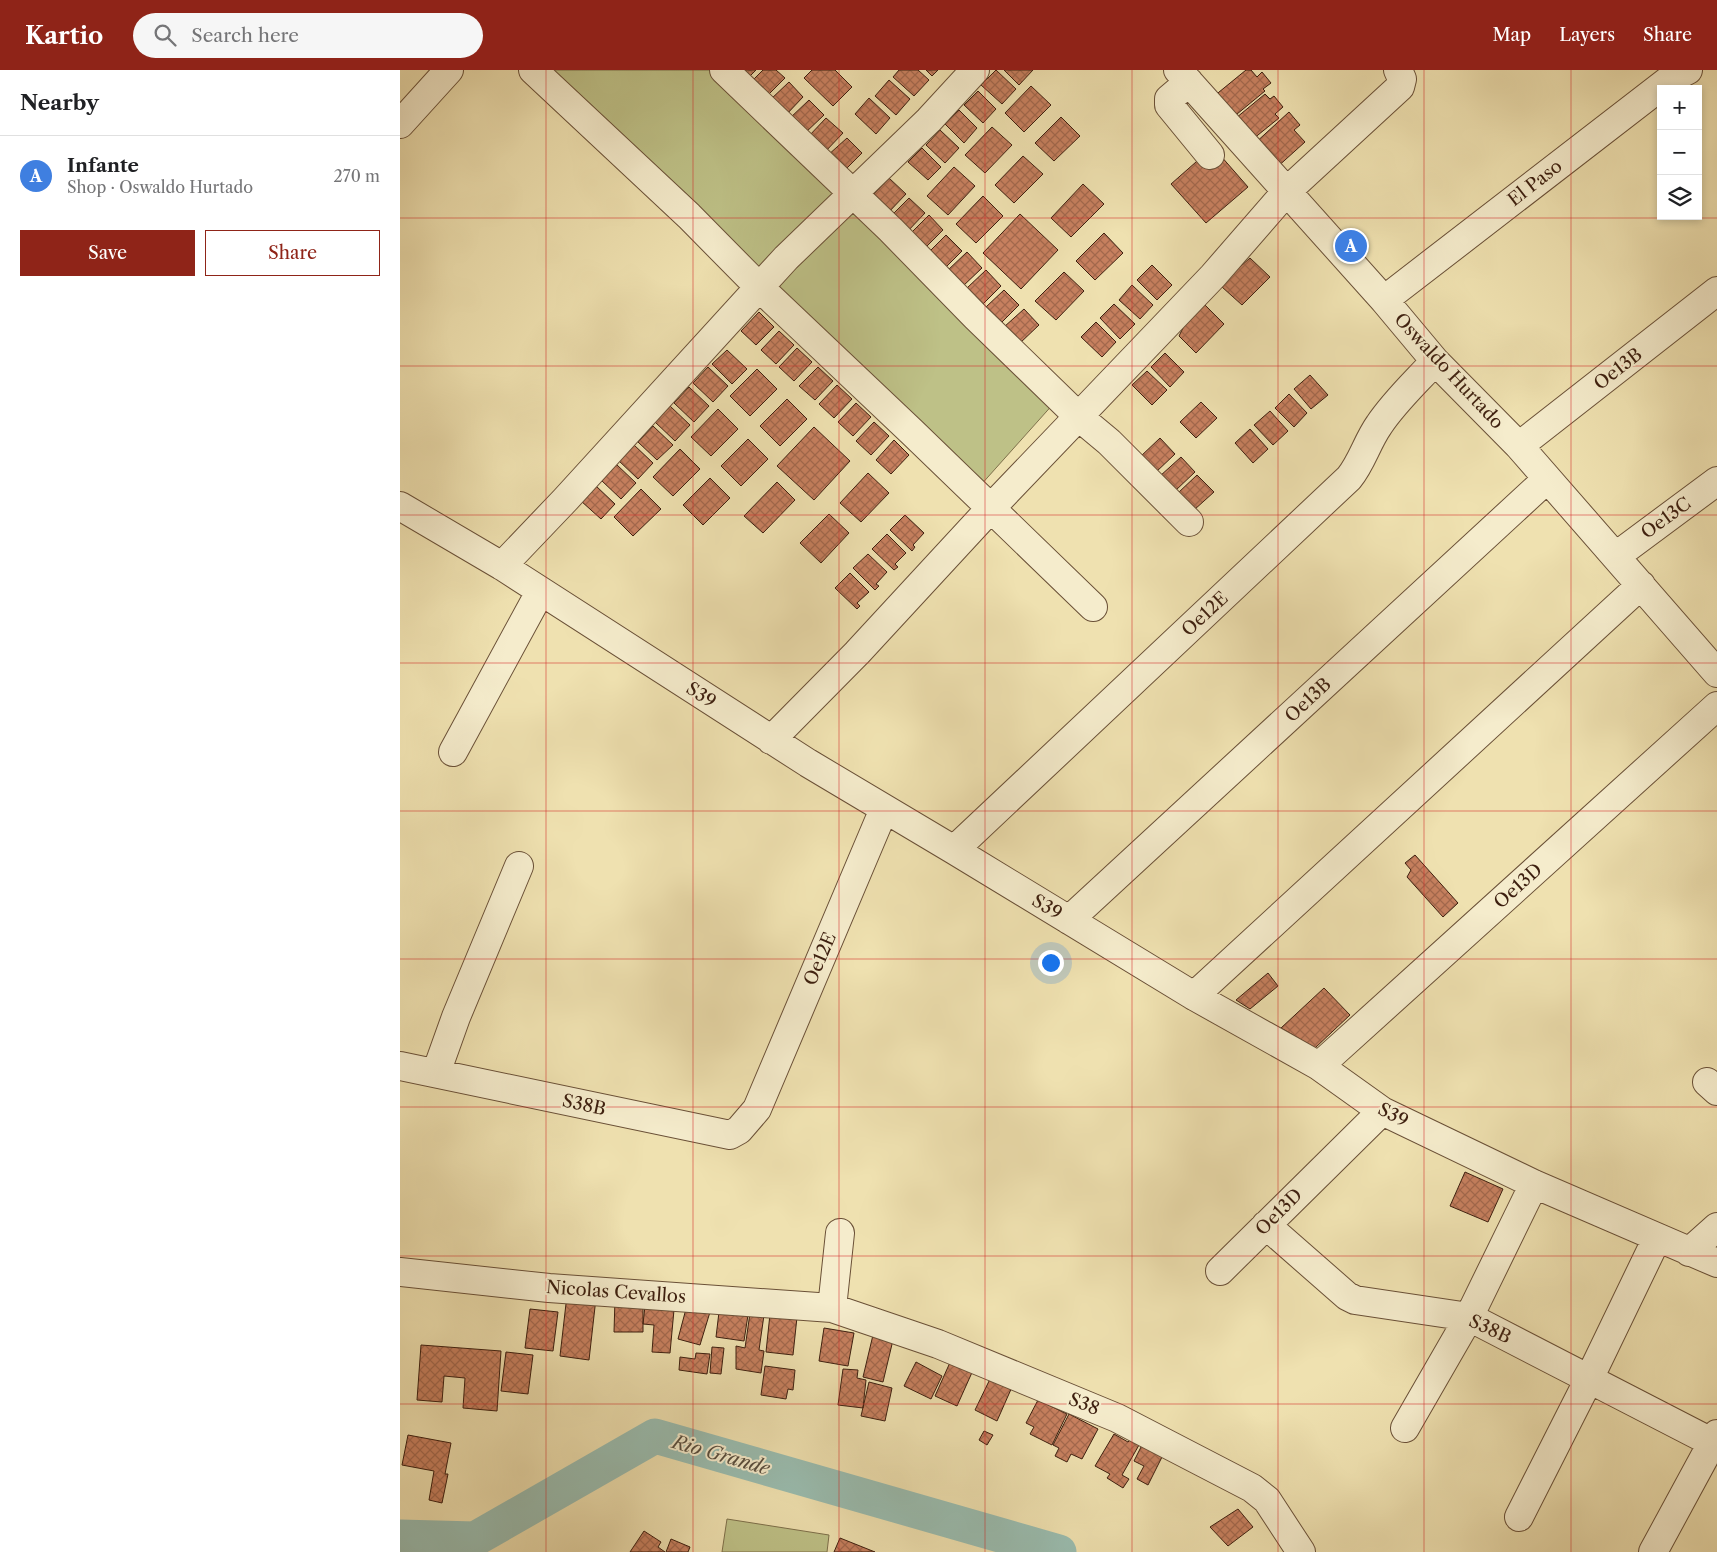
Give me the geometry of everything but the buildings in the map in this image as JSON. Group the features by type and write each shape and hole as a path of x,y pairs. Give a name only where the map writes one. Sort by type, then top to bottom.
{"street":[{"path":"400,124 449,70"},
{"path":"533,70 689,216 760,288 1093,607"},
{"path":"724,70 1079,417 1109,442 1189,522"},
{"path":"502,566 786,258 929,120 974,70"},
{"path":"771,740 857,653 990,508 1214,276 1286,192 1400,87 1402,79 1398,70"},
{"name":"El Paso","path":"1384,300 1669,80 1688,70"},
{"path":"1184,76 1169,99 1168,105 1210,155"},
{"name":"Oswaldo Hurtado","path":"1184,76 1436,361 1519,446 1641,586 1715,667"},
{"name":"Oe13B","path":"1519,446 1717,291"},
{"name":"Oe12E","path":"954,850 1356,470 1378,425 1436,361"},
{"name":"Oe13B","path":"1069,920 1547,479"},
{"name":"Oe13C","path":"1616,556 1717,481"},
{"name":"S39","path":"400,506 502,566 771,740 884,809 1194,996 1319,1066 1382,1111 1534,1184 1717,1263"},
{"path":"1194,996 1641,586"},
{"path":"453,752 540,592"},
{"name":"Oe13D","path":"1319,1066 1717,706"},
{"name":"Oe12E","path":"757,1109 884,809"},
{"path":"436,1074 456,1017 519,866"},
{"name":"S38B","path":"400,1066 730,1135 745,1124 757,1109"},
{"name":"Oe13D","path":"1220,1271 1382,1111"},
{"path":"1405,1428 1468,1317 1534,1184"},
{"name":"S38B","path":"1266,1225 1347,1296 1355,1300 1468,1317 1716,1441"},
{"path":"1689,1252 1717,1227"},
{"path":"832,1308 840,1233"},
{"path":"1519,1517 1589,1379 1657,1238"},
{"name":"Nicolas Cevallos","path":"400,1272 549,1288 832,1308"},
{"name":"S38","path":"832,1308 938,1344 1116,1418 1244,1484 1267,1500 1301,1552"},
{"path":"1653,1552 1716,1441"}],"green space":[{"path":"543,70 711,70 840,194 761,272"},
{"path":"854,206 1055,402 979,487 773,284"},
{"path":"727,1519 829,1535 827,1552 722,1552"}],"waterway":[{"name":"Rio Grande","path":"400,1537 475,1539 655,1436 1059,1552"}],"place":[{"name":"Infante","path":"1351,246"}]}
